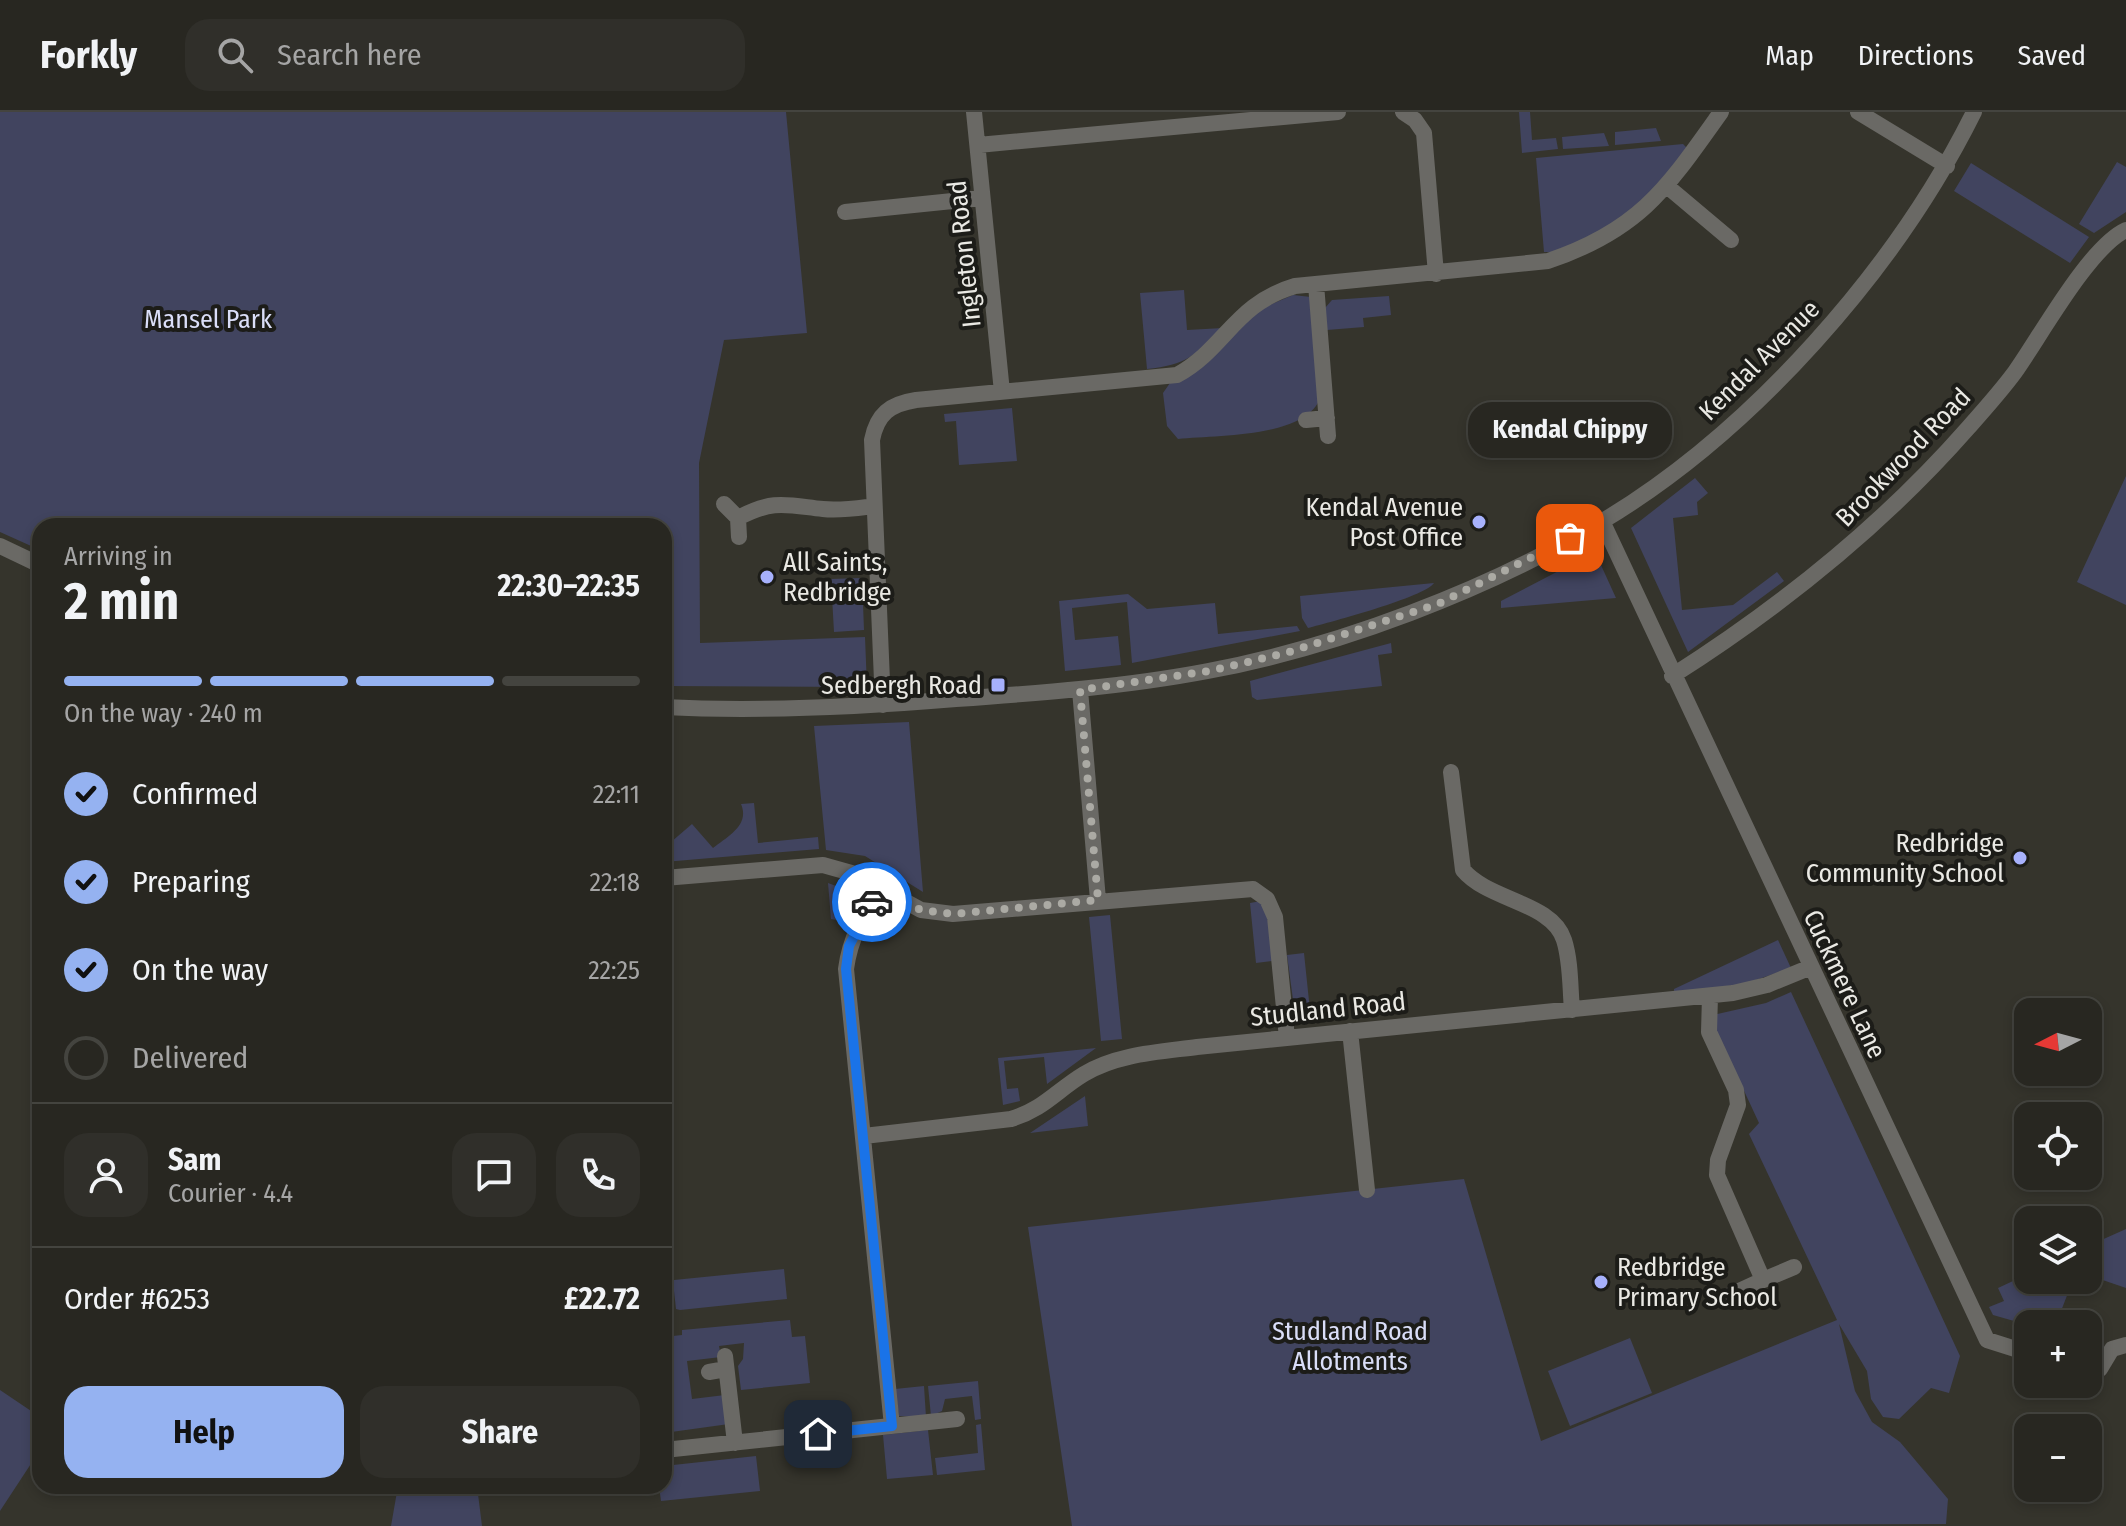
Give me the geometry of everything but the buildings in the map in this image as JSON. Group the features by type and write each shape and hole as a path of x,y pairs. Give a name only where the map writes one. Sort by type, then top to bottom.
{"street":[{"name":"Ingleton Road","path":"974,112 1002,392"},
{"path":"978,145 1338,112"},
{"path":"1403,112 1415,120 1424,133 1436,274"},
{"path":"883,705 872,440 882,413 899,403 1177,375 1199,363 1254,303 1273,292 1316,284 1548,261 1585,249 1618,230 1668,187 1721,112"},
{"path":"1858,112 1947,166"},
{"name":"Kendal Avenue","path":"672,707 730,710 883,705 1080,690 1209,671 1312,645 1438,604 1602,521 1713,441 1769,389 1832,323 1878,266 1947,166 1974,112"},
{"path":"1668,187 1731,240"},
{"path":"845,212 982,198"},
{"name":"Brookwood Road","path":"1672,676 1801,588 1914,488 2013,375 2100,251 2126,230"},
{"path":"1316,284 1328,436"},
{"path":"1306,420 1327,418"},
{"path":"738,518 777,503 827,509 874,506"},
{"path":"724,504 738,518 739,537"},
{"name":"Cuckmere Lane","path":"1602,521 1672,676 1987,1340 2014,1349"},
{"path":"0,546 32,561"},
{"path":"1080,690 1098,900"},
{"path":"1451,772 1463,870 1486,890 1545,915 1556,925 1564,940 1572,1010"},
{"path":"672,877 823,865 855,874 921,910 953,914 1234,888 1253,889 1267,899 1275,917 1287,1038"},
{"path":"880,890 857,926 849,946 846,969 892,1426"},
{"name":"Studland Road","path":"864,1136 1011,1119 1034,1112 1081,1076 1126,1057 1350,1031 1710,996 1767,985 1811,967"},
{"path":"1710,996 1709,1032 1736,1090 1738,1105 1718,1160 1717,1175 1763,1280"},
{"path":"1350,1031 1367,1190"},
{"path":"1726,1297 1794,1267"},
{"path":"2102,1366 2112,1349 2126,1345"},
{"path":"720,1366 735,1443"},
{"path":"672,1449 957,1419"}],"green space":[{"name":"Mansel Park","path":"0,112 786,112 807,333 724,340 699,463 700,643 865,637 867,687 672,686 672,518 32,518 32,546 0,532"},
{"path":"1519,112 1530,112 1532,140 1556,138 1558,149 1522,153"},
{"path":"1656,128 1661,141 1615,145 1615,132"},
{"path":"1604,133 1609,146 1563,149 1562,137"},
{"path":"1683,144 1688,149 1660,186 1605,232 1552,252 1544,252 1536,158"},
{"path":"2117,162 2126,167 2126,212 2094,233 2079,224"},
{"path":"1971,163 2089,237 2070,263 1954,191"},
{"path":"1184,290 1187,330 1223,328 1190,357 1172,365 1147,369 1140,293"},
{"path":"1293,295 1311,297 1319,401 1309,413 1276,428 1178,439 1167,426 1163,393 1170,383 1206,364 1253,312"},
{"path":"1389,296 1391,315 1363,318 1364,327 1327,330 1325,308 1332,300"},
{"path":"1012,408 1017,461 959,465 956,421 945,422 944,414"},
{"path":"2126,476 2126,605 2077,582"},
{"path":"1695,478 1708,493 1697,502 1698,515 1673,518 1682,610 1733,605 1777,572 1784,581 1688,652 1631,528"},
{"path":"1595,552 1616,598 1501,608 1501,601"},
{"path":"862,578 864,630 834,632 831,579"},
{"path":"1434,583 1396,602 1320,625 1308,628 1302,618 1300,596"},
{"path":"1128,594 1147,609 1215,603 1218,634 1297,626 1300,631 1132,663 1127,602 1072,608 1075,640 1118,636 1121,665 1065,671 1059,601"},
{"path":"1391,643 1392,653 1378,655 1382,686 1257,700 1252,697 1250,681"},
{"path":"909,722 923,892 865,856 826,850 814,726"},
{"path":"754,803 758,843 818,837 819,849 672,861 672,841 692,824 713,848 731,834 743,818 741,804"},
{"path":"828,883 866,897 852,923 831,919"},
{"path":"1261,901 1266,906 1273,961 1256,963 1250,903"},
{"path":"1110,915 1122,1039 1101,1041 1089,917"},
{"path":"1778,940 1791,968 1744,984 1674,993 1674,989"},
{"path":"1304,953 1311,1020 1296,1022 1287,955"},
{"name":"Studland Road Allotments","path":"1791,992 1960,1356 1949,1393 1931,1388 1899,1419 1883,1417 1871,1399 1867,1371 1839,1324 1855,1391 1872,1422 1900,1442 1948,1499 1946,1524 1072,1526 1028,1227 1464,1179 1541,1441 1837,1320 1749,1134 1759,1123 1713,1024 1713,1015 1766,1003"},
{"path":"1096,1048 1047,1084 1044,1057 1004,1061 1007,1089 1018,1088 1020,1101 1003,1105 998,1058"},
{"path":"1085,1096 1088,1126 1030,1133"},
{"path":"2126,1229 2126,1288 2102,1280 2102,1240"},
{"path":"784,1269 787,1299 680,1310 676,1309 672,1280"},
{"path":"2014,1281 2014,1294 2068,1294 2061,1310 2014,1310 2014,1321 1993,1315 1989,1307 2004,1301 1998,1288"},
{"path":"790,1320 792,1337 805,1336 810,1383 741,1390 738,1366 743,1359 744,1343 719,1346 721,1357 687,1361 692,1399 725,1395 729,1424 672,1432 672,1336 682,1335 682,1330"},
{"path":"1630,1338 1652,1393 1570,1426 1548,1371"},
{"path":"978,1381 981,1419 975,1420 972,1396 945,1399 942,1411 931,1416 928,1386"},
{"path":"924,1386 926,1417 899,1416 895,1389"},
{"path":"0,1390 32,1412 32,1462 0,1511"},
{"path":"981,1424 985,1470 937,1475 935,1458 978,1453 976,1425"},
{"path":"928,1430 933,1475 887,1479 883,1435"},
{"path":"756,1456 760,1491 661,1501 660,1494 672,1494 672,1465"},
{"path":"397,1494 478,1494 482,1526 391,1526"}],"way so far":[{"path":"872,902 880,890 921,910 953,914 1098,900 1080,690 1209,671 1286,653 1438,604 1570,538"}],"place":[{"name":"Kendal Avenue Post Office","path":"1479,522"},
{"name":"Kendal Chippy","path":"1570,538"},
{"name":"All Saints, Redbridge","path":"767,577"},
{"name":"Sedbergh Road","path":"998,685"},
{"name":"Redbridge Community School","path":"2020,858"},
{"name":"Redbridge Primary School","path":"1601,1282"}],"route":[{"path":"818,1434 892,1426 846,969 849,946 872,902"}]}
